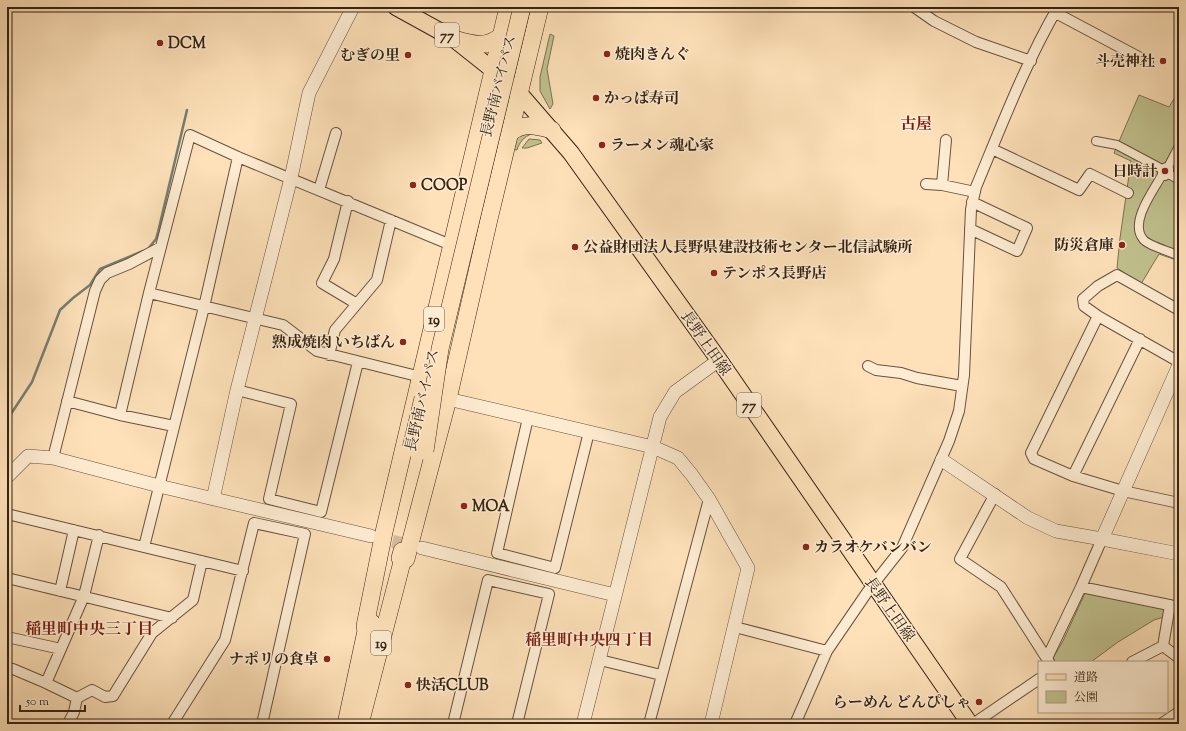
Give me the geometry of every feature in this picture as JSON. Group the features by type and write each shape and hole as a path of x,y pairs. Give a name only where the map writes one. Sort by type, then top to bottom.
{"highway":[{"name":"19","path":"366,631 365,626 384,532 508,7"},
{"name":"長野南バイパス","path":"346,724 366,631 370,627 418,450 517,7"},
{"name":"長野南バイパス","path":"360,724 402,562 400,558 418,450 440,349 522,7"},
{"name":"19","path":"402,562 406,559 448,398 518,93 540,7"},
{"path":"454,39 477,45 483,45 492,42 501,36"},
{"path":"510,133 526,125 538,126 552,130"}],"main road":[{"name":"長野上田線","path":"396,7 454,39 493,70 518,93 571,153 719,360 971,724"}],"street":[{"path":"213,498 238,390 291,178 309,93 353,7"},
{"path":"914,7 934,21 976,42 1031,61"},
{"path":"795,724 827,651 902,548 942,460 959,411 962,386 972,202 992,149 1046,26 1056,10 1148,62"},
{"path":"319,190 336,133"},
{"path":"120,415 149,293 190,135 238,157 348,201 451,245"},
{"path":"942,185 946,140"},
{"path":"1096,141 1117,144 1179,180"},
{"path":"1179,146 1144,206 1138,229 1143,239 1149,243 1179,256"},
{"path":"992,149 1079,190 1090,174 1128,193"},
{"path":"144,547 204,306 238,157"},
{"path":"926,184 942,185 975,192"},
{"path":"348,201 334,259 322,283 358,304"},
{"path":"970,229 1016,250 1027,228 972,202"},
{"path":"329,355 335,330 377,280 391,220"},
{"path":"53,458 100,280 107,273 129,264 161,247"},
{"path":"1179,310 1118,275 1098,286 1083,299 1084,306 1098,316 1179,362"},
{"path":"149,293 283,325 317,351 421,377"},
{"path":"1098,316 1031,453 1034,459 1073,476 1123,491 1179,503"},
{"path":"1073,476 1140,339"},
{"path":"583,724 660,417 675,392 719,360"},
{"path":"238,390 291,404 269,499 321,512 358,362"},
{"path":"868,366 876,370 901,373 916,378 962,386"},
{"path":"1048,660 1179,366"},
{"path":"448,398 653,447 678,458 692,475 709,499 748,568 711,724"},
{"path":"67,401 120,415 174,426"},
{"path":"528,418 497,553 555,568 589,432"},
{"path":"7,477 28,456 53,458 159,486 371,536"},
{"path":"942,460 1028,518 1056,531 1179,554"},
{"path":"994,494 960,559 1001,587 1048,660"},
{"path":"649,724 709,499"},
{"path":"7,514 243,571"},
{"path":"172,724 225,640 254,523 305,534 262,724"},
{"path":"60,591 74,530"},
{"path":"46,683 84,596 99,535"},
{"path":"422,548 615,595"},
{"path":"68,724 74,712 77,698 92,690 105,697 113,696 152,633 193,600 202,561"},
{"path":"7,578 172,618"},
{"path":"453,724 488,580 549,594 517,724"},
{"path":"1081,586 1174,606 1163,646 1134,661"},
{"path":"735,627 827,651"},
{"path":"7,637 61,649"},
{"path":"1163,646 1179,658"},
{"path":"600,660 661,675"},
{"path":"7,669 46,683 77,698"},
{"path":"971,724 1038,680"},
{"path":"1161,724 1179,712"}],"green space":[{"path":"550,34 554,36 547,69 553,104 550,109 540,91 540,77"},
{"path":"1179,89 1179,261 1159,254 1141,284 1117,268 1131,161 1114,153 1139,95 1169,107"},
{"path":"523,134 532,134 522,140 517,150 511,149 517,137"},
{"path":"529,139 540,140 542,143 527,148 522,148"},
{"path":"1086,591 1166,609 1164,617 1154,620 1118,642 1092,661 1055,661 1053,658 1063,641"}],"waterway":[{"path":"148,249 156,239 158,232 187,110"},
{"path":"7,420 32,382 60,310 90,285 100,269 143,251"}],"tunnel":[{"path":"374,537 417,547"}],"place":[{"name":"DCM","path":"160,43"},
{"name":"焼肉きんぐ","path":"607,54"},
{"name":"むぎの里","path":"408,55"},
{"name":"斗売神社","path":"1163,61"},
{"name":"かっぱ寿司","path":"596,98"},
{"name":"ラーメン魂心家","path":"602,145"},
{"name":"日時計","path":"1165,171"},
{"name":"COOP","path":"413,185"},
{"name":"防災倉庫","path":"1122,245"},
{"name":"公益財団法人長野県建設技術センター北信試験所","path":"575,247"},
{"name":"テンポス長野店","path":"714,273"},
{"name":"熟成焼肉 いちばん","path":"403,342"},
{"name":"MOA","path":"464,506"},
{"name":"カラオケバンバン","path":"806,547"},
{"name":"ナポリの食卓","path":"327,659"},
{"name":"快活CLUB","path":"408,685"},
{"name":"らーめん どんぴしゃ","path":"979,702"}],"district":[{"name":"古屋","path":"916,123"},
{"name":"稲里町中央三丁目","path":"89,628"},
{"name":"稲里町中央四丁目","path":"589,639"}]}
